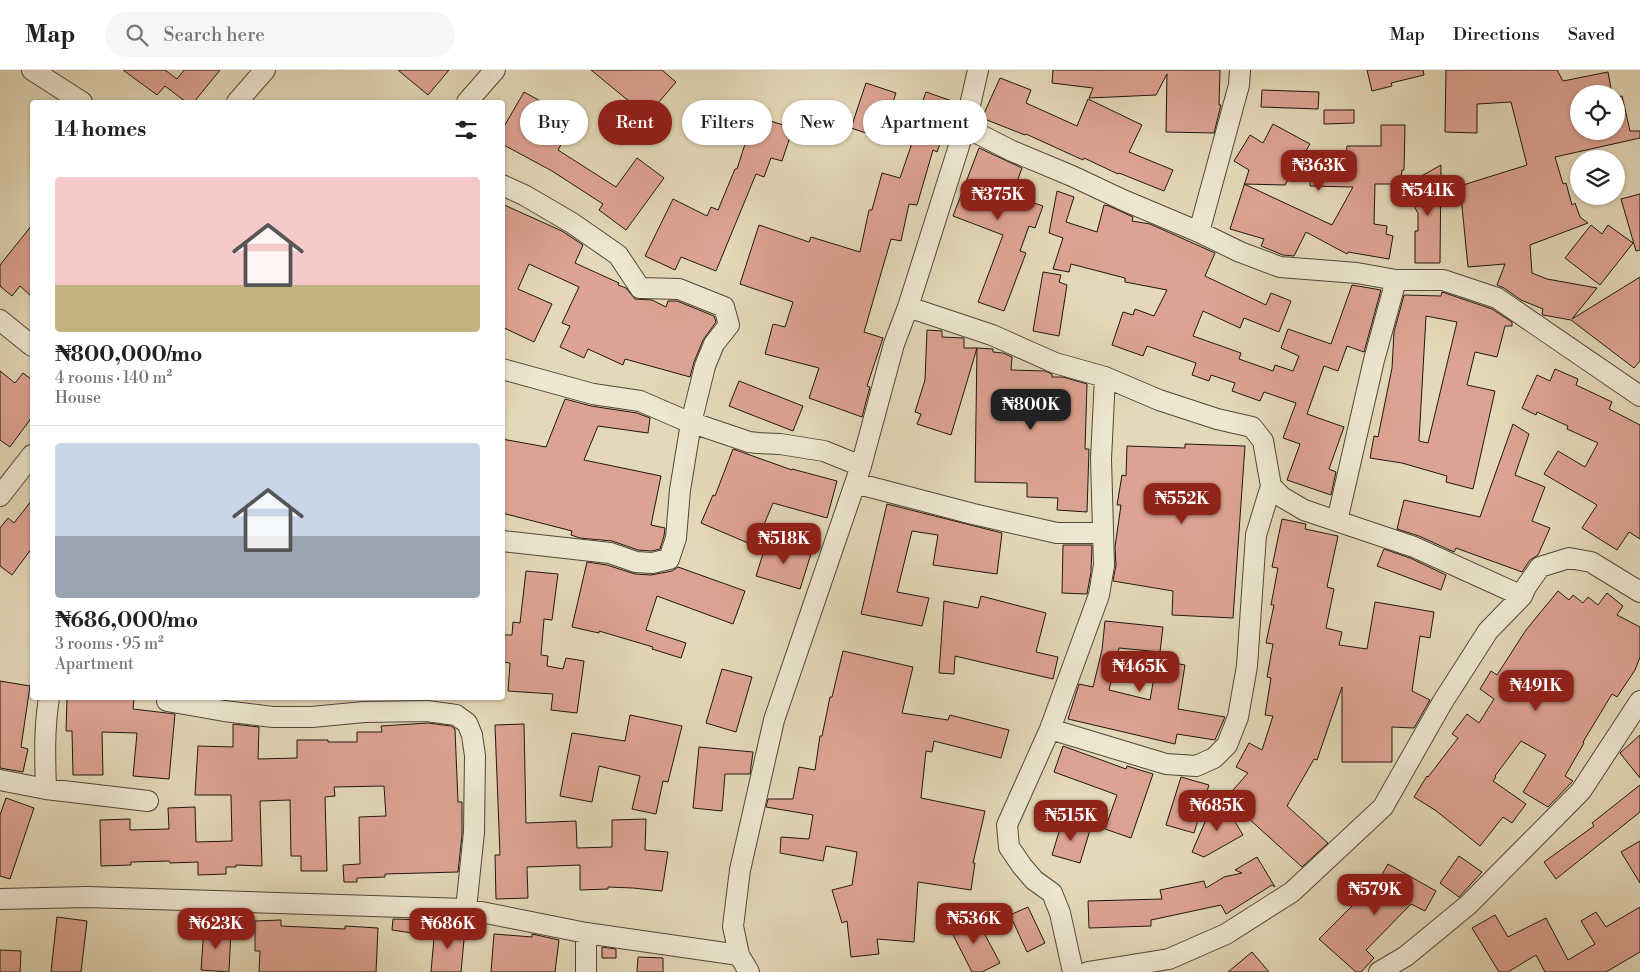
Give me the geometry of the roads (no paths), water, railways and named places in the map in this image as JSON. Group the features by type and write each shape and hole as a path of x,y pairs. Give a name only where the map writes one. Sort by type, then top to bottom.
{"street":[{"path":"32,70 79,100"},
{"path":"240,100 265,70"},
{"path":"469,100 495,70"},
{"path":"971,100 978,70"},
{"path":"1199,232 1237,93 1240,70"},
{"path":"987,139 1199,232 1240,252 1280,266 1349,272 1396,280 1443,280 1497,298 1640,396"},
{"path":"0,900 87,897 466,909 744,964 733,926 740,870 774,720 858,474 894,344 908,307 960,145"},
{"path":"505,187 524,195 572,223 618,255 640,288 679,289 724,307 730,325 714,344 705,366 691,422 680,490 676,538 669,559 652,563 636,562 610,553 505,541"},
{"path":"1337,521 1374,360 1396,280"},
{"path":"908,307 992,335 1055,363 1105,377 1159,400 1217,419 1252,427 1263,441 1271,486 1256,535 1247,666 1238,717 1227,745 1214,758 1196,766 1166,764 1050,729"},
{"path":"0,320 30,344"},
{"path":"505,370 593,394 640,400 691,422 758,444 780,444 824,451 858,474 973,514 1057,532 1102,533"},
{"path":"1073,972 1060,913 1052,893 1034,880 1009,847 1007,825 1050,729 1100,595 1104,565 1101,459 1105,377"},
{"path":"0,496 30,458"},
{"path":"1271,486 1282,497 1304,510 1414,547 1522,596"},
{"path":"1088,972 1169,959 1226,934 1292,892 1382,807 1442,703 1488,631 1522,596 1540,567 1569,558 1590,562 1640,592"},
{"path":"46,789 46,737 50,700"},
{"path":"167,701 273,717 427,711 456,715 467,723 472,735 475,756 474,832 466,909"},
{"path":"1379,972 1406,956 1468,905 1581,791 1640,701"},
{"path":"0,780 46,789 148,801"},
{"path":"586,933 586,972"}]}
